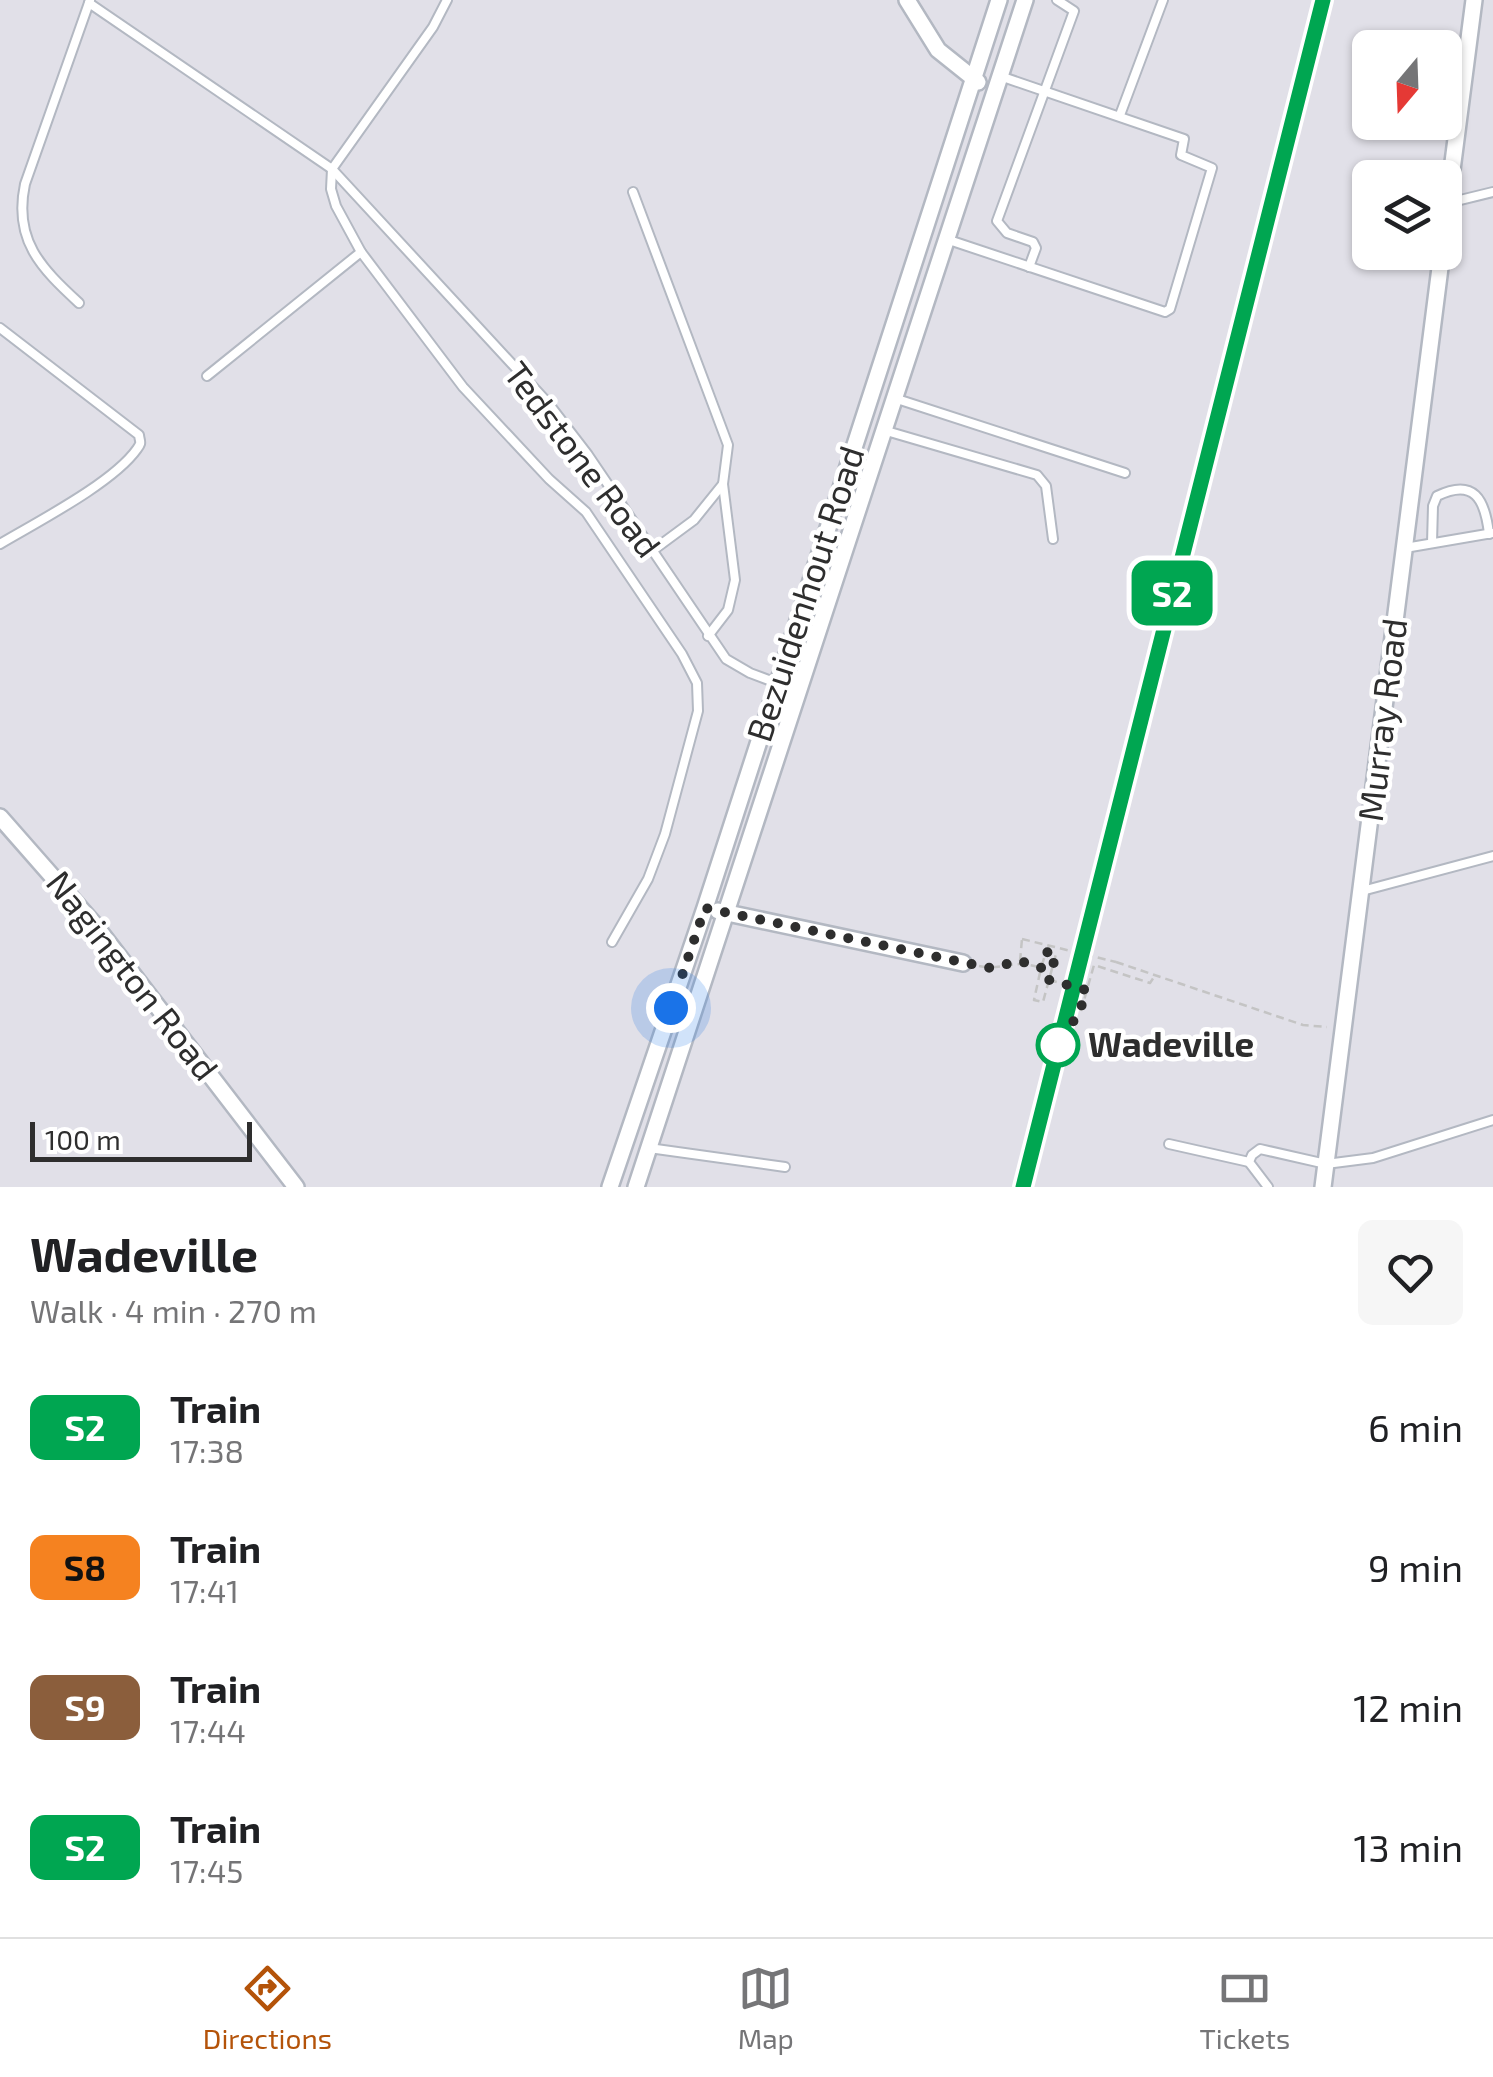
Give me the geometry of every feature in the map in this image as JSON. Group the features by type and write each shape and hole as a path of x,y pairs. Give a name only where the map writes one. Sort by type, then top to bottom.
{"street":[{"path":"907,0 938,50 973,80 998,82"},
{"name":"Bezuidenhout Road","path":"610,1187 705,908 999,0"},
{"name":"Bezuidenhout Road","path":"636,1187 1025,0"},
{"path":"1454,160 1474,0"},
{"path":"920,242 944,244"},
{"name":"Murray Road","path":"1323,1187 1440,270"},
{"path":"860,430 882,434"},
{"path":"757,746 778,752"},
{"name":"Nagington Road","path":"0,817 94,924 296,1187"},
{"path":"705,908 963,963"},
{"path":"625,1142 649,1148"}],"lane":[{"path":"447,0 433,27 332,169 331,189 361,252 463,386 586,512 697,682 698,711 665,834 648,880 612,942"},
{"path":"1029,267 1036,248 1034,242 1007,233 997,222 1074,11 1057,0"},
{"path":"1120,115 1163,0"},
{"path":"79,303 44,270 28,244 20,207 90,2"},
{"name":"Tedstone Road","path":"90,2 332,169 548,403 726,659 798,691"},
{"path":"944,244 1029,267 1165,312 1170,310 1212,168 1181,155 1184,138 1043,91 998,82"},
{"path":"633,192 728,446 724,484 735,580 728,610 708,636"},
{"path":"1462,200 1493,192"},
{"path":"207,376 361,252"},
{"path":"0,328 138,435 141,442 111,474 0,544"},
{"path":"894,398 1124,473"},
{"path":"882,434 1036,475 1046,486 1053,538"},
{"path":"652,551 694,520 724,484"},
{"path":"1405,548 1491,533 1479,497 1466,489 1437,496 1432,506 1432,543"},
{"path":"1362,891 1493,856"},
{"path":"1250,1162 1260,1149 1326,1164 1372,1158 1493,1120"},
{"path":"1169,1144 1250,1162 1268,1187"},
{"path":"649,1148 785,1167"}],"path":[{"path":"1020,961 1022,939 1116,962 1303,1025 1344,1028"},
{"path":"1046,952 1056,954 1049,980 1043,1002 1034,1000 1046,952"},
{"path":"963,963 990,968 1020,961 1041,968"},
{"path":"1080,1011 1094,965 1150,983 1155,976"},
{"path":"1049,980 1086,990"}],"shaded area":[{"path":"0,0 1493,0 1493,1187 0,1187"}],"railway":[{"path":"1023,1187 1323,0"}],"train":[{"name":"S2","path":"1023,1187 1323,0"}],"place":[{"name":"Wadeville","path":"1058,1045"}],"route":[{"path":"671,1008 705,908 990,968 1020,961 1041,968 1046,952 1056,954 1049,980 1086,990 1080,1011 1058,1045"}]}
